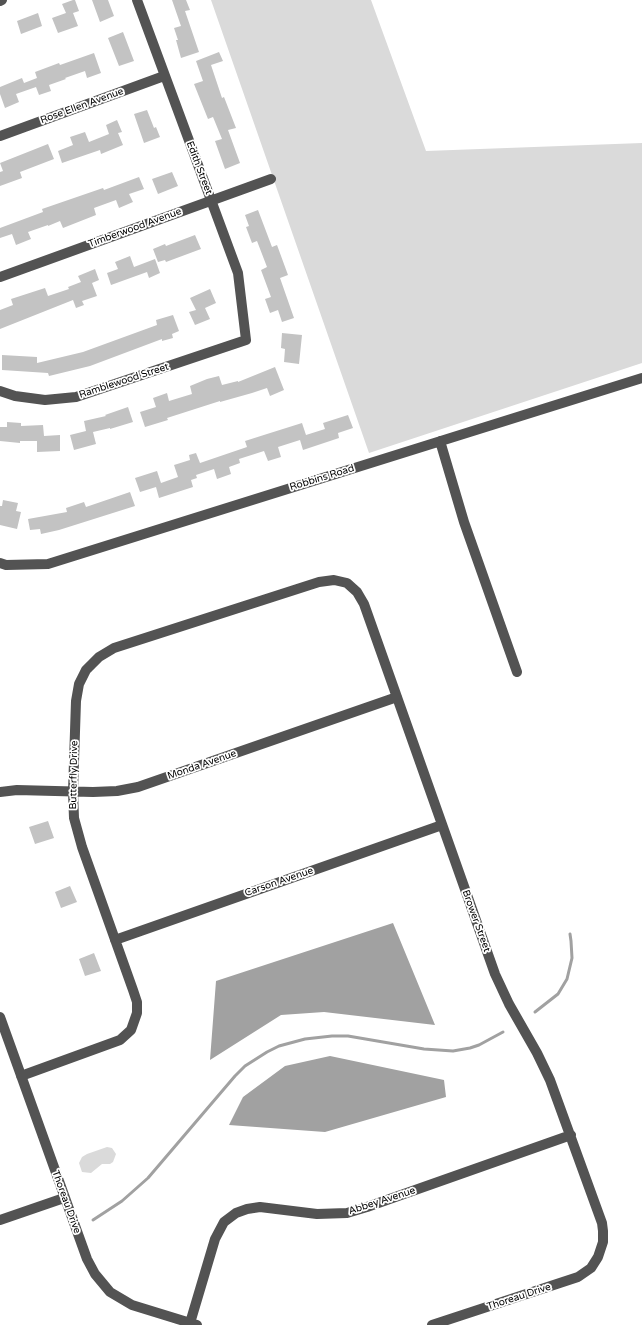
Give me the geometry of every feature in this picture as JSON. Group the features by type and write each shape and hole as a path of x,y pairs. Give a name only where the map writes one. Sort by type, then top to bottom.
{"street":[{"name":"Edith Street","path":"136,0 238,273 246,340"},
{"name":"Rose Ellen Avenue","path":"0,136 164,76"},
{"name":"Timberwood Avenue","path":"0,277 270,179"},
{"name":"Ramblewood Street","path":"0,391 15,396 45,400 76,397 246,340"},
{"name":"Robbins Road","path":"0,563 6,565 48,564 642,378"},
{"path":"440,441 464,522 511,657 518,672"},
{"name":"Butterfly Drive","path":"21,1076 123,1038 131,1030 137,1016 137,1002 78,836 73,813 72,792 76,701 78,690 86,670 101,655 114,648 319,582 334,580 347,583"},
{"name":"Brower Street","path":"347,583 357,592 363,601 498,982 550,1080 571,1135 602,1227 603,1242 598,1257"},
{"name":"Monda Avenue","path":"0,792 17,790 72,792 110,791 146,785 397,697"},
{"name":"Carson Avenue","path":"115,940 442,825"},
{"name":"Thoreau Drive","path":"0,1017 64,1198 87,1259 95,1274 105,1287 117,1297 132,1305 194,1324"},
{"name":"Abbey Avenue","path":"194,1324 215,1239 224,1222 236,1213 247,1209 260,1207 317,1214 347,1213 571,1135"},
{"path":"0,1220 64,1198"},
{"name":"Thoreau Drive","path":"432,1325 572,1279 587,1271 598,1257"}],"shaded area":[{"path":"211,0 371,0 426,151 642,143 642,363 369,453"},
{"path":"393,923 435,1025 324,1012 281,1015 210,1060 216,981"},
{"path":"330,1056 444,1080 446,1097 325,1132 229,1125 243,1097 285,1066"},
{"path":"107,1147 112,1148 116,1154 113,1162 110,1164 102,1164 91,1173 82,1172 79,1163 82,1157"}],"building":[{"path":"75,0 79,11 73,13 78,26 58,33 52,18 66,13 62,4"},
{"path":"92,0 108,0 114,16 100,22"},
{"path":"172,0 186,0 190,10 185,11 199,52 181,58 174,28 181,26"},
{"path":"38,13 42,26 21,34 17,21"},
{"path":"123,32 134,61 119,66 108,38"},
{"path":"219,52 223,61 211,65 222,98 224,97 236,128 228,130 240,163 225,169 215,141 222,139 213,117 208,119 194,84 203,81 196,61"},
{"path":"94,53 101,73 87,78 85,71 65,78 66,79 49,85 51,91 39,95 36,87 16,94 19,102 5,108 0,94 0,87 22,78 24,83 37,78 35,72 59,63 60,65"},
{"path":"147,110 154,128 156,127 160,137 144,143 134,114"},
{"path":"117,120 122,132 118,133 123,145 101,154 100,150 62,163 58,151 73,145 70,137 85,132 89,142 109,134 106,125"},
{"path":"48,144 54,159 20,172 22,178 0,186 0,172 3,171 0,163"},
{"path":"172,172 178,186 158,194 152,179"},
{"path":"139,177 144,189 129,194 133,202 119,208 116,200 94,208 96,215 63,228 60,221 28,232 31,239 16,245 12,234 0,238 0,228 43,212 42,209 103,188 104,190"},
{"path":"258,210 272,247 277,245 288,275 280,278 294,318 282,322 278,310 270,313 265,299 271,297 261,270 267,267 257,241 252,243 246,227 249,226 245,215"},
{"path":"195,235 201,249 166,262 165,260 158,262 153,249 165,244 166,246"},
{"path":"130,256 134,267 155,259 160,273 149,278 147,272 111,285 107,273 118,269 115,262"},
{"path":"95,269 99,280 92,283 97,296 82,301 84,305 76,308 73,300 0,329 0,310 13,305 11,299 45,288 48,296 69,289 68,287 81,282 78,276"},
{"path":"210,289 216,303 205,308 210,319 195,325 189,312 196,310 190,298"},
{"path":"173,315 179,331 172,334 173,338 162,341 162,339 90,366 49,376 48,373 2,370 2,355 37,357 37,363 83,352 157,325 156,320"},
{"path":"282,333 302,335 299,364 284,362 285,349 281,348"},
{"path":"275,367 284,390 270,396 267,388 220,401 167,418 168,420 145,427 140,412 156,407 153,398 167,393 169,401 192,394 190,386 207,379 219,376 222,385 238,382"},
{"path":"128,407 133,422 110,429 93,432 96,444 74,450 70,435 86,431 84,421 106,416 105,415"},
{"path":"348,415 353,428 338,433 339,438 303,450 300,440 278,447 281,457 268,461 264,451 239,459 240,463 229,467 231,474 217,479 214,469 196,475 197,478 191,480 193,487 159,498 156,487 140,492 135,478 157,471 161,483 178,477 174,465 190,460 189,455 196,453 200,463 247,447 245,441 302,423 306,435 325,429 323,423"},
{"path":"7,422 21,423 21,426 43,425 44,436 60,435 60,451 37,452 37,441 20,441 20,443 0,441 0,427 7,427"},
{"path":"130,492 135,506 59,530 41,534 40,529 30,530 28,519 67,512 66,508 84,502 86,507"},
{"path":"3,500 18,503 16,511 21,512 17,529 0,525 0,506 2,506"},
{"path":"48,821 54,838 35,844 29,827"},
{"path":"70,886 77,902 61,908 55,892"},
{"path":"94,953 101,971 85,976 79,959"}],"waterway":[{"path":"535,1012 558,994 567,979 572,958 570,934"},
{"path":"93,1220 122,1201 148,1178 245,1066 279,1046 305,1039 348,1036 424,1049 453,1051 479,1045 503,1032"}]}
